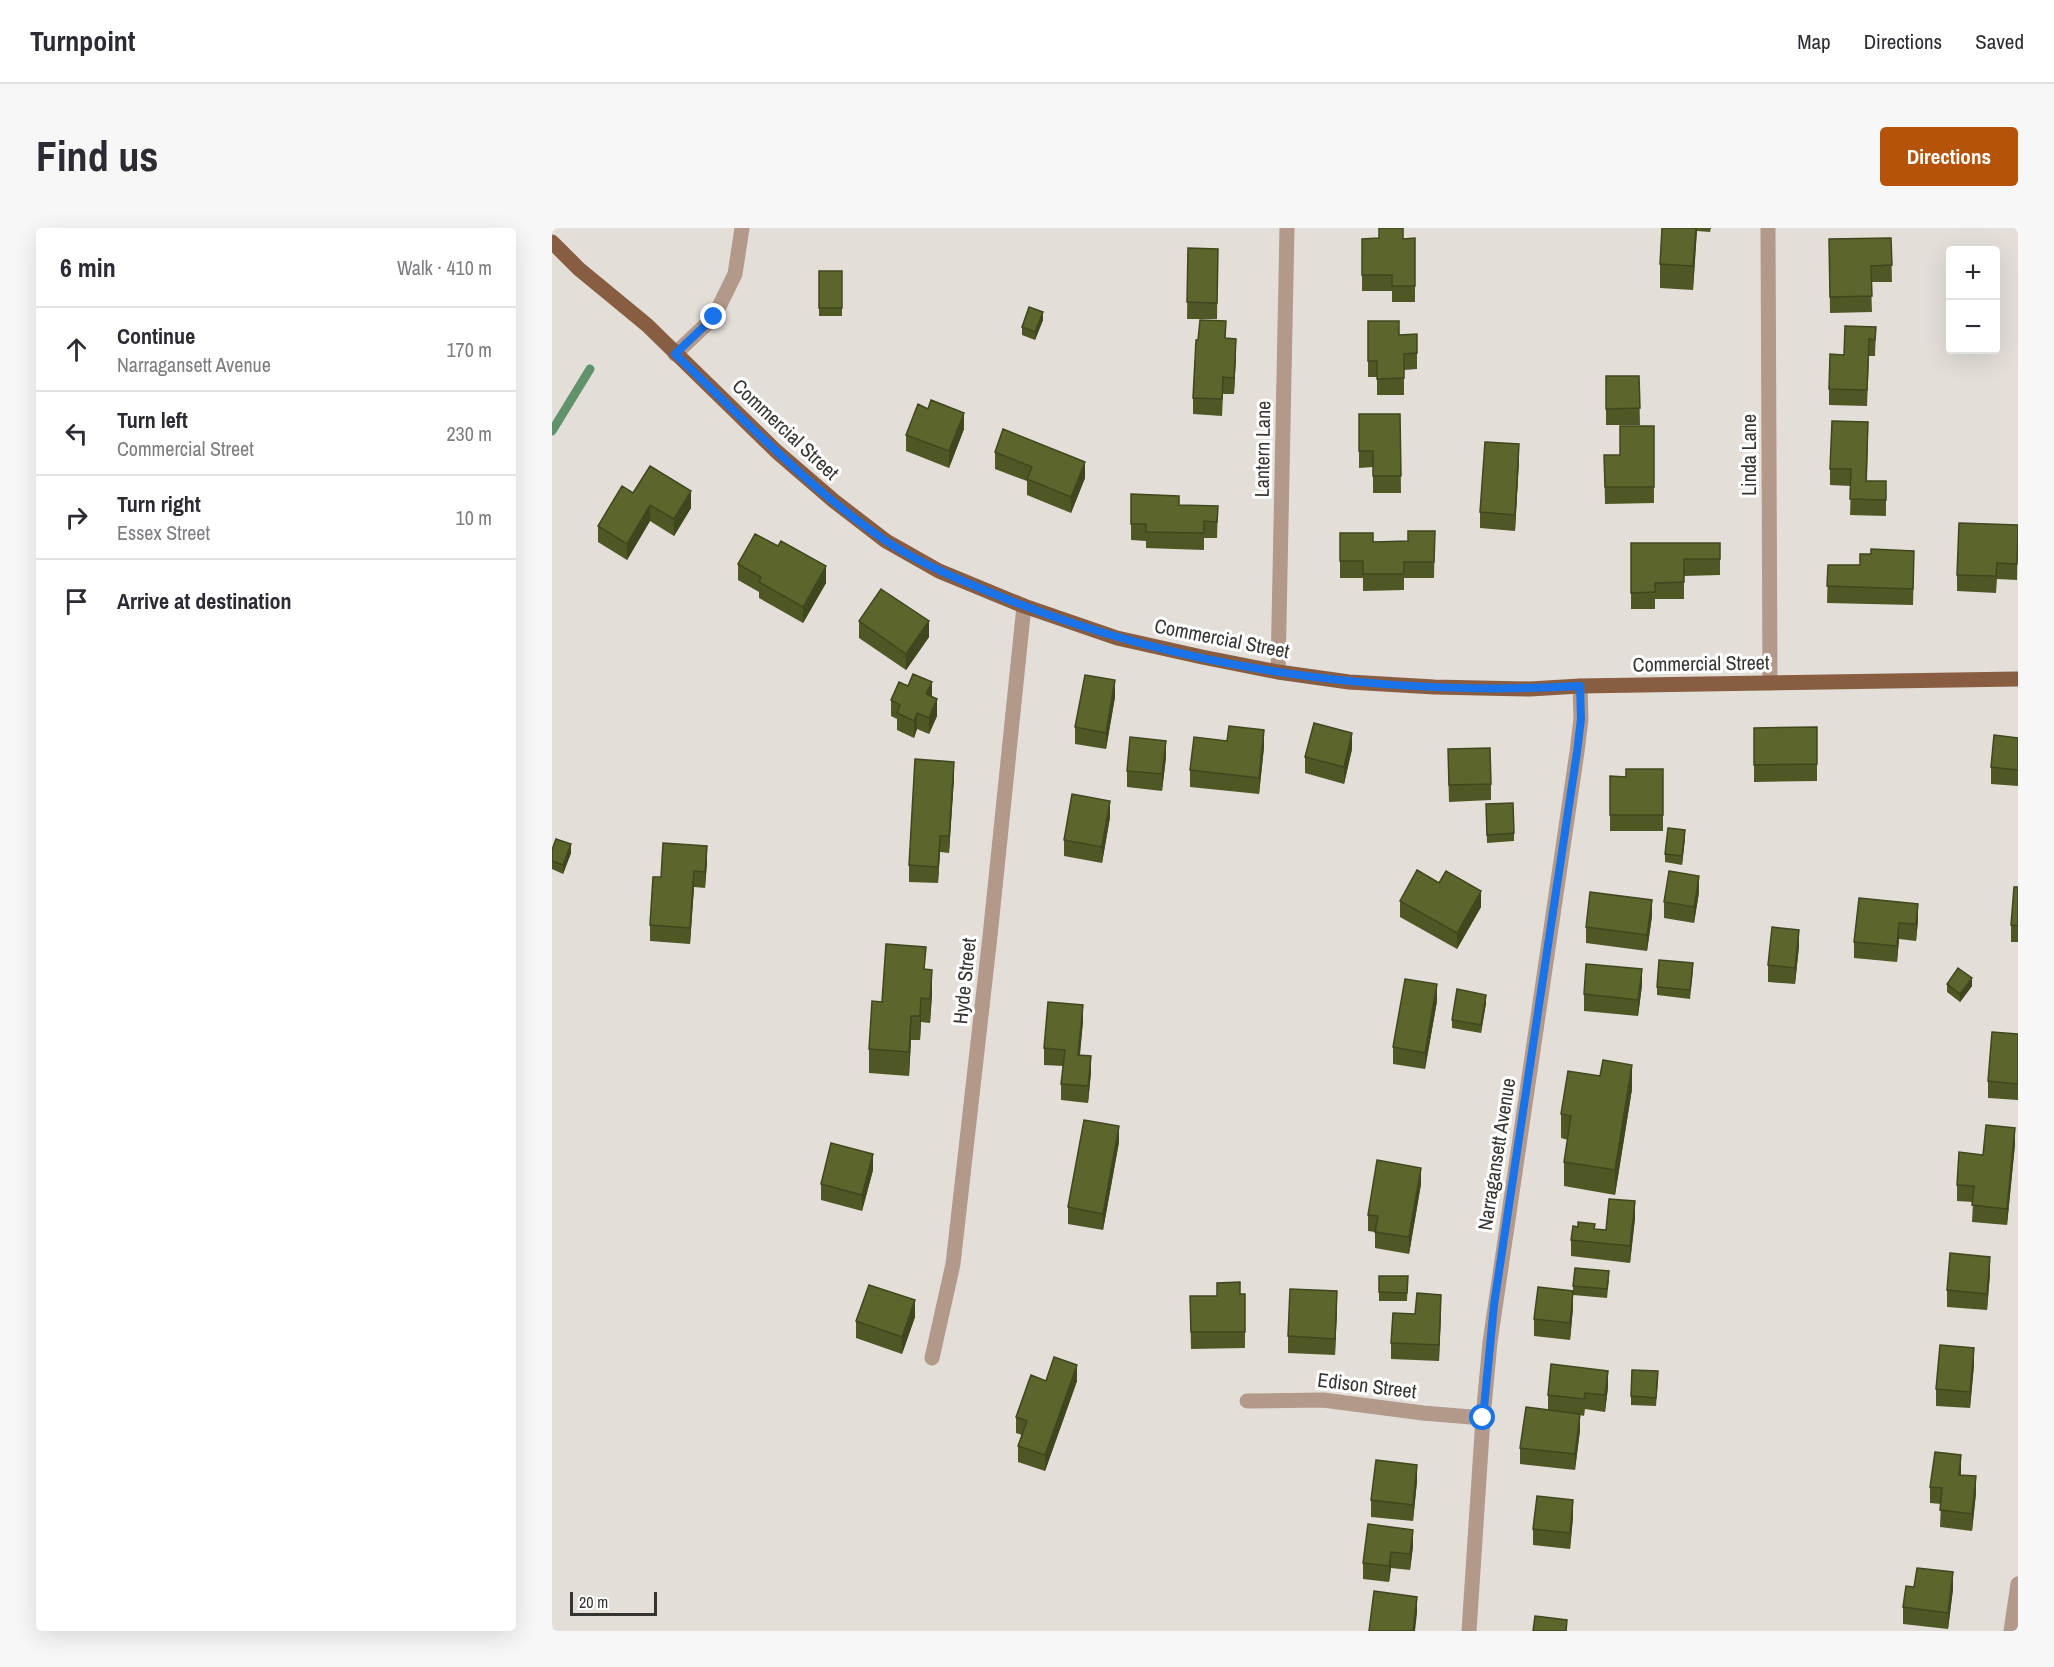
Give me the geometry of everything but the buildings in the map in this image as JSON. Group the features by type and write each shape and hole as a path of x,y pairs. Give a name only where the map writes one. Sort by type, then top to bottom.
{"main road":[{"name":"Commercial Street","path":"552,242 579,269 647,325 776,451 834,501 886,541 939,571 1024,606 1117,638 1278,672 1349,682 1434,687 1530,688 2018,679"}],"street":[{"path":"675,354 714,317 735,274 742,228"},
{"name":"Lantern Lane","path":"1278,672 1287,228"},
{"name":"Linda Lane","path":"1768,228 1770,683"},
{"name":"Hyde Street","path":"932,1358 953,1264 1024,606"},
{"name":"Narragansett Avenue","path":"1469,1631 1483,1418 1494,1305 1577,752 1581,719 1580,686"},
{"name":"Edison Street","path":"1246,1401 1323,1400 1483,1418"},
{"path":"2011,1631 2018,1584"}],"waterway":[{"path":"552,431 590,369"}],"route":[{"path":"714,317 675,354 776,451 834,501 886,541 939,571 1024,606 1117,638 1278,672 1349,682 1434,687 1580,686 1581,719 1577,752 1494,1305 1483,1418"}]}
